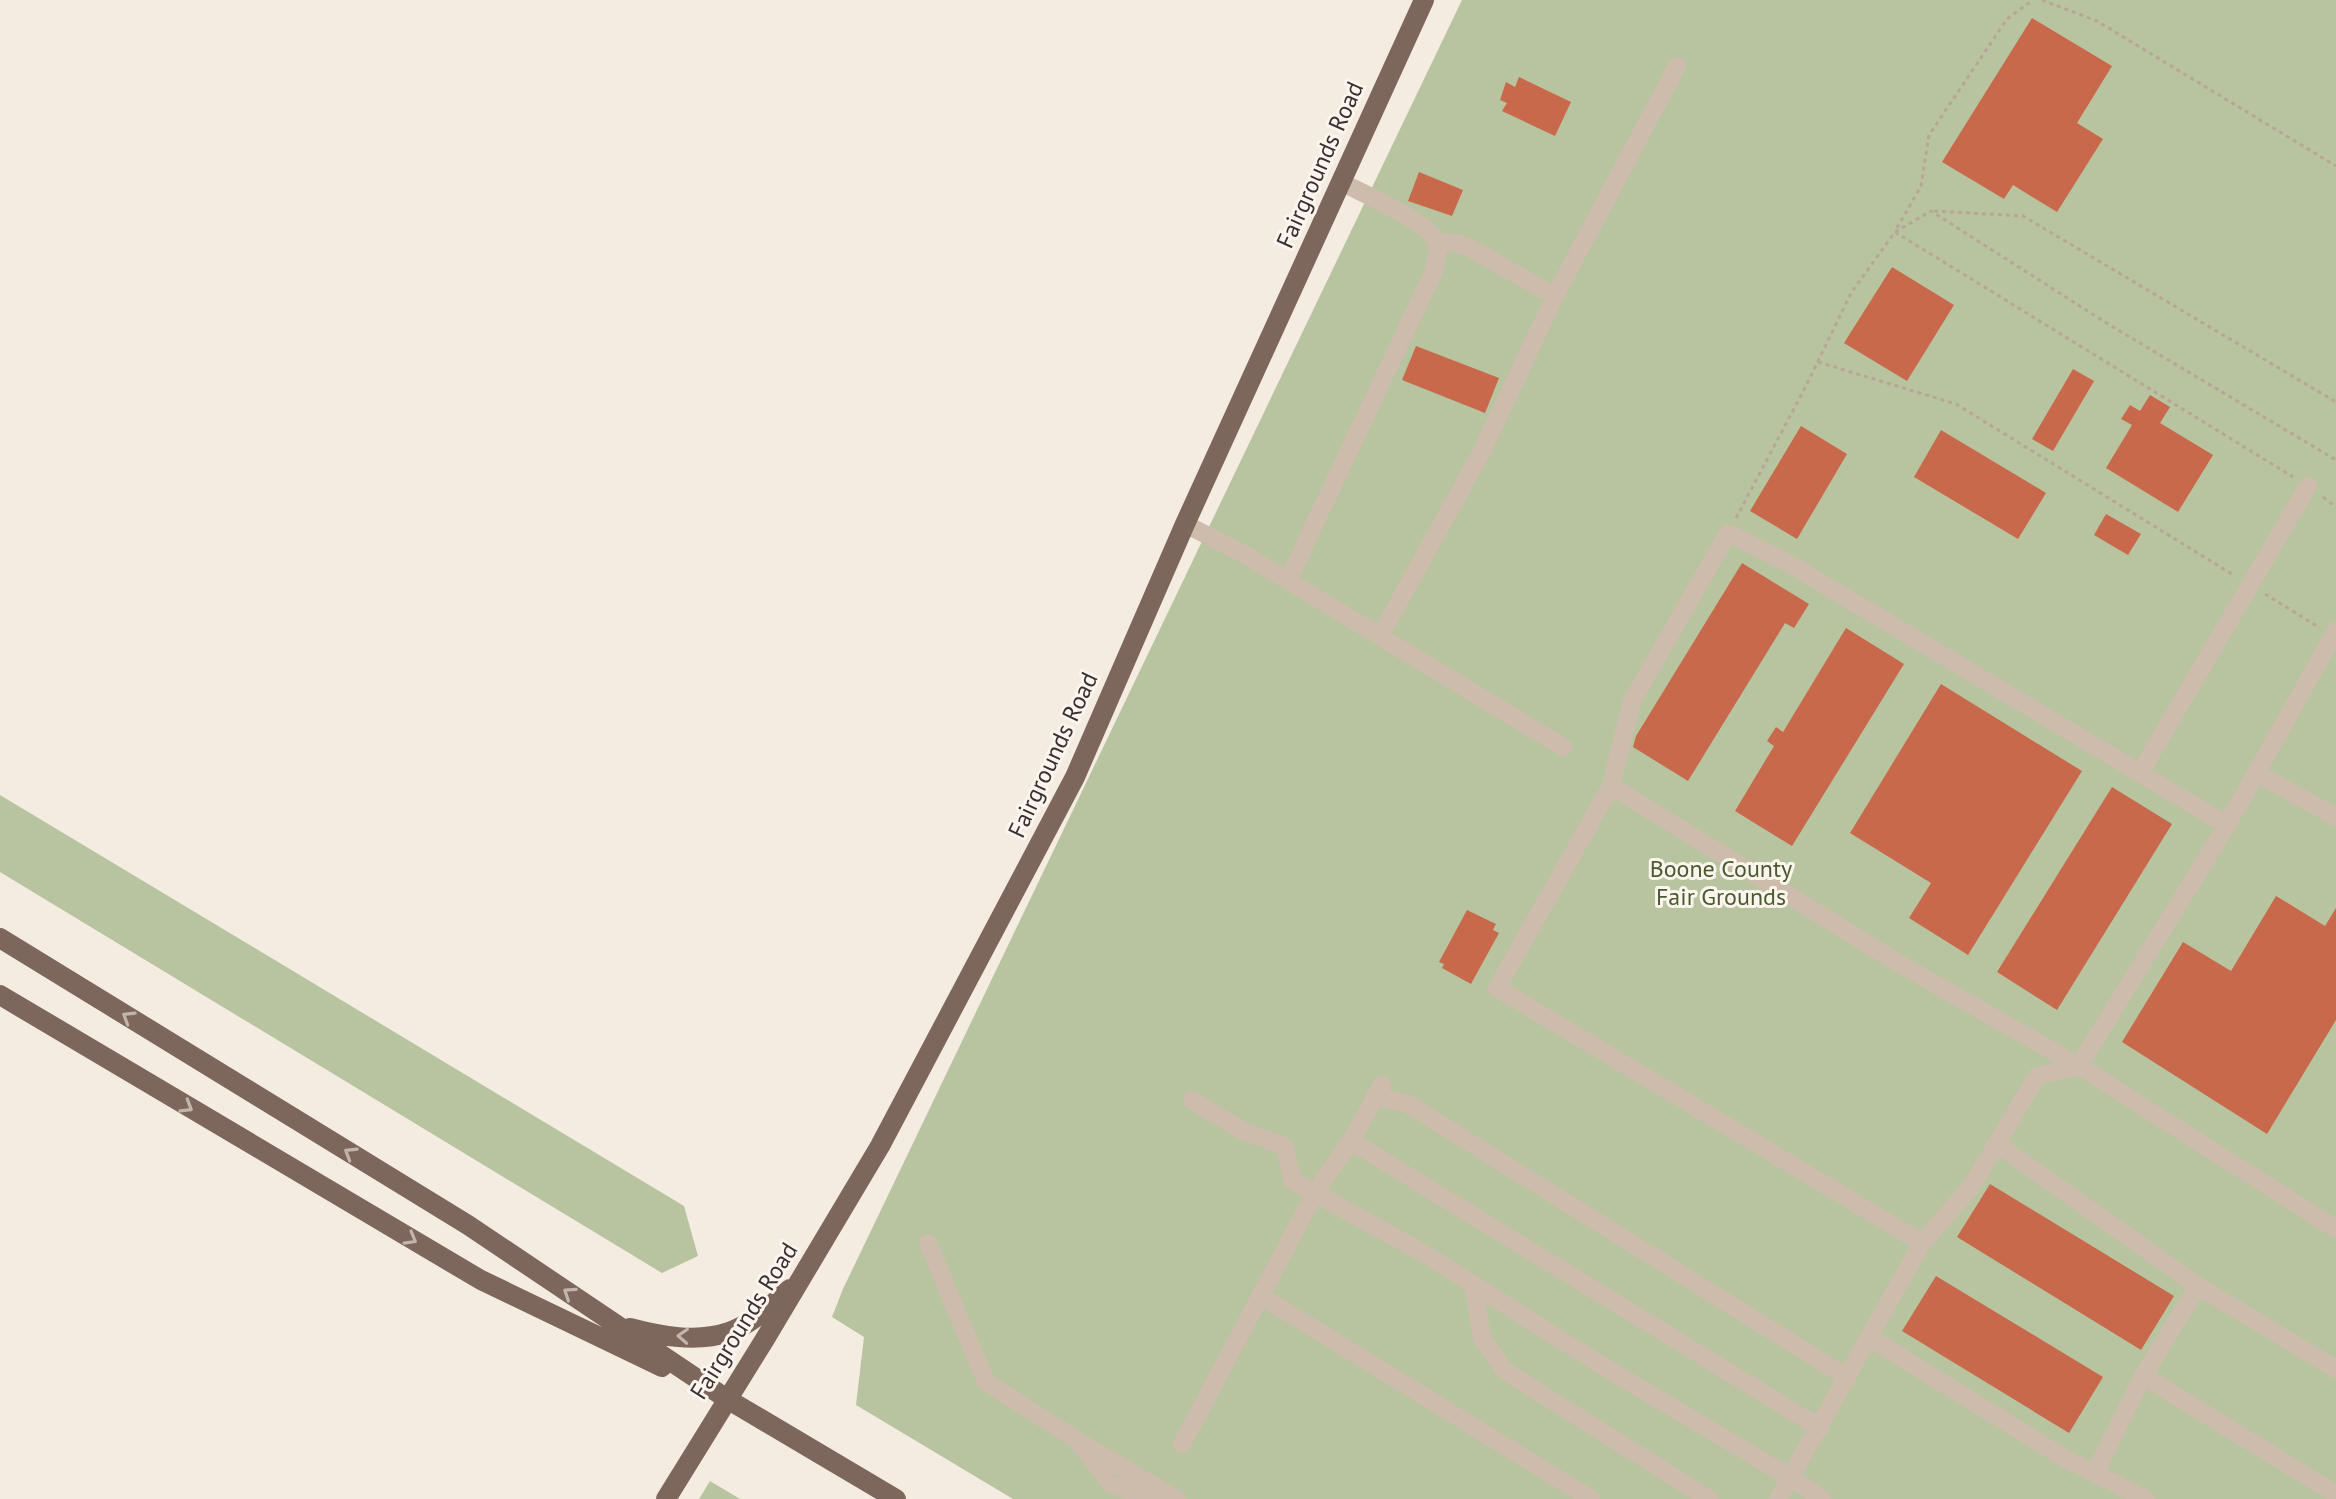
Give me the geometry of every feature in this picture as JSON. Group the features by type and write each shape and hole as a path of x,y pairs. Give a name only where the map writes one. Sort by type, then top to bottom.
{"main road":[{"name":"Fairgrounds Road","path":"666,1499 880,1146 1075,777 1185,524 1424,0"},
{"path":"0,938 468,1225 727,1399 896,1499"},
{"path":"0,995 481,1280 727,1399"},
{"path":"615,1324 657,1335 694,1337 729,1332 751,1320 799,1281"}],"lane":[{"path":"1380,636 1481,453 1555,296 1677,66"},
{"path":"1288,580 1434,271 1438,248 1434,237 1420,225 1341,182"},
{"path":"1436,242 1468,247 1555,296"},
{"path":"2140,773 2308,486"},
{"path":"1185,524 1244,554 1563,747"},
{"path":"1922,1243 1497,988 1611,786 1632,701 1728,533 1788,563 2227,825"},
{"path":"1778,1499 1922,1243 1971,1187 2037,1076 2079,1066 2227,825 2334,634"},
{"path":"2256,773 2336,817"},
{"path":"1611,786 1900,964 2079,1066 2336,1229"},
{"path":"1182,1444 1315,1193 1351,1141 1379,1091 1408,1104 1848,1378"},
{"path":"1192,1100 1241,1130 1284,1146 1293,1181 1425,1254 1822,1499"},
{"path":"1351,1141 1820,1428"},
{"path":"1997,1144 2198,1286 2336,1369"},
{"path":"928,1243 986,1382 1177,1499"},
{"path":"1473,1285 1482,1338 1505,1371 1709,1499"},
{"path":"2095,1473 2143,1376 2198,1286"},
{"path":"1261,1296 1591,1499"},
{"path":"1870,1338 2064,1458 2146,1499"},
{"path":"2143,1376 2336,1494"},
{"path":"1077,1440 1111,1484 1152,1499"}],"path":[{"path":"1728,533 1851,293 1895,232 1921,186 1929,135 2007,19 2033,0"},
{"path":"2042,0 2097,21 2336,166"},
{"path":"1895,232 1931,211 2023,216 2336,402"},
{"path":"1931,211 2108,324 2336,460"},
{"path":"1895,232 2308,486 2336,507"},
{"path":"1818,362 1956,404 2334,634"}],"green space":[{"name":"Boone County Fair Grounds","path":"1462,0 2336,0 2336,1499 1013,1499 856,1405 864,1337 832,1317 843,1289"},
{"path":"0,795 684,1206 698,1256 662,1273 0,872"},
{"path":"710,1481 740,1499 699,1499"}],"building":[{"path":"2032,18 2112,66 2077,123 2103,139 2057,212 2013,185 2004,199 1942,162"},
{"path":"1519,77 1571,102 1555,136 1502,111 1507,103 1500,100 1506,82 1515,87"},
{"path":"1419,172 1463,190 1452,216 1408,201"},
{"path":"1892,267 1954,305 1907,381 1844,343"},
{"path":"1416,346 1499,378 1485,413 1402,380"},
{"path":"2073,369 2094,381 2053,451 2032,439"},
{"path":"2150,395 2170,407 2160,423 2213,455 2178,512 2106,468 2132,425 2121,419 2130,405 2140,411"},
{"path":"1801,426 1847,454 1797,539 1750,511"},
{"path":"1941,430 2046,493 2018,539 1914,477"},
{"path":"2106,514 2141,534 2128,555 2094,535"},
{"path":"1742,563 1809,604 1794,628 1785,623 1688,781 1633,747 1636,736"},
{"path":"1846,628 1904,664 1792,846 1735,811 1774,746 1767,741 1776,727 1783,732"},
{"path":"1941,684 2082,771 1968,955 1909,918 1931,883 1850,833"},
{"path":"2112,787 2172,824 2057,1010 1997,972"},
{"path":"2276,896 2325,926 2336,908 2336,1020 2267,1134 2122,1042 2183,942 2231,971"},
{"path":"1467,910 1496,924 1493,930 1499,933 1471,984 1442,968 1444,964 1439,962"},
{"path":"1990,1184 2174,1296 2141,1350 1957,1237"},
{"path":"1936,1276 2103,1377 2069,1433 1902,1331"}]}
